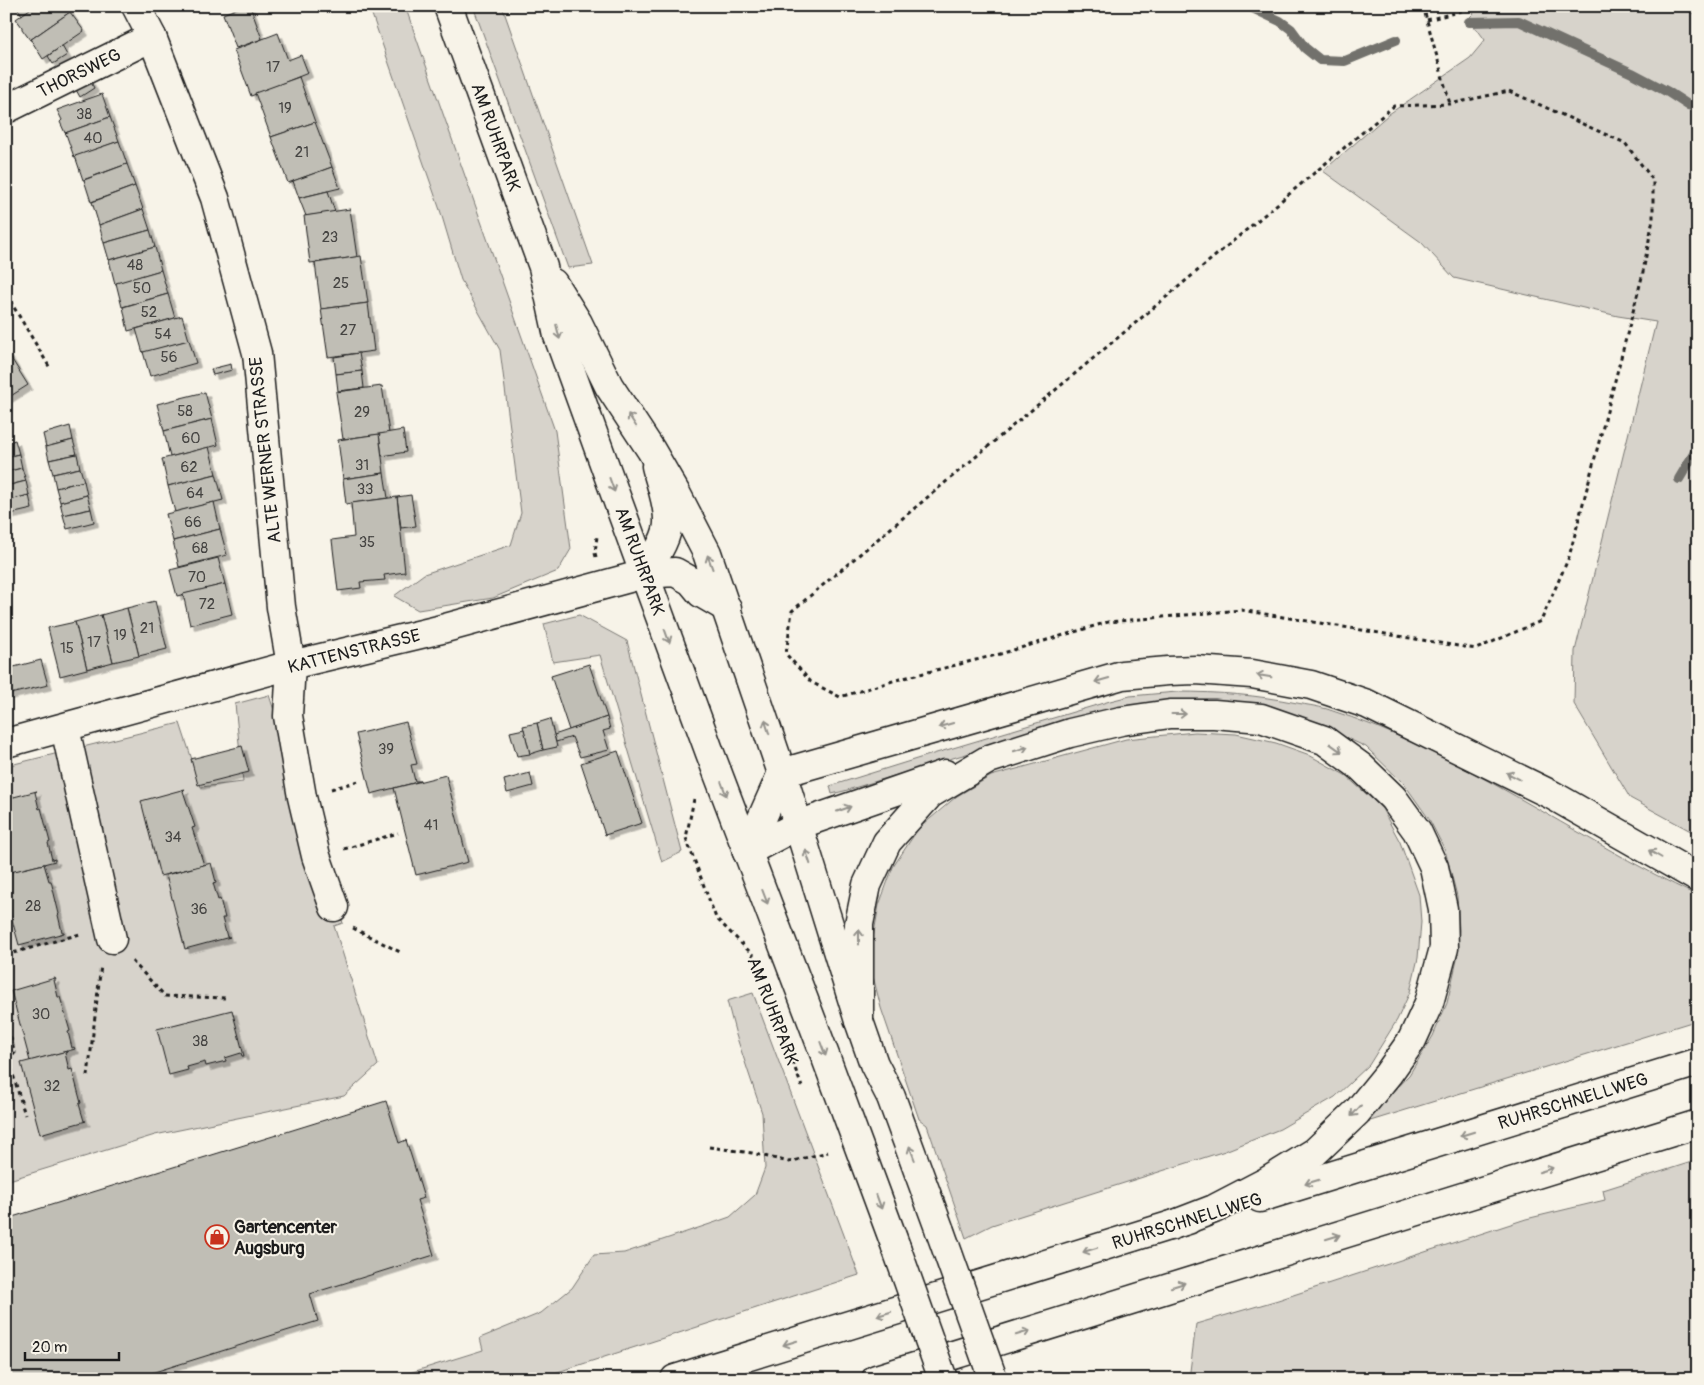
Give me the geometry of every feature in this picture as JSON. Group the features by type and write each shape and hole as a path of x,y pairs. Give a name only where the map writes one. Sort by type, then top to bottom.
{"main road":[{"name":"ALTE WERNER STRASSE","path":"136,6 152,38 216,198 257,353 281,607 291,665 288,716 302,797 316,856 334,907"},
{"name":"AM RUHRPARK","path":"448,6 543,267 558,336 644,574 858,1144 943,1379"},
{"name":"THORSWEG","path":"6,109 152,38"},
{"name":"AM RUHRPARK","path":"543,267 578,323 609,386 651,450 677,495 707,553 782,774 859,1021 874,1064 890,1097 993,1379"},
{"path":"644,574 662,544 669,521 651,450"},
{"name":"KATTENSTRASSE","path":"6,743 291,665 438,630 644,574 675,572 691,581 701,593 727,608"},
{"path":"747,852 782,774 1122,675 1168,670 1196,670 1252,674 1312,685 1367,704 1552,795 1698,878"},
{"path":"747,852 798,824 990,759 1070,733 1170,714 1214,714 1261,718 1324,740 1361,767 1392,798 1417,831 1434,867 1443,909 1444,948 1429,1003 1412,1040 1388,1074 1356,1112 1316,1152 1266,1182 1214,1209 1170,1226"},
{"path":"65,728 111,932"},
{"path":"859,1021 859,924 867,885 887,842 930,794 990,759"},
{"name":"RUHRSCHNELLWEG","path":"675,1379 1698,1062"},
{"path":"876,1379 1698,1124"}],"path":[{"path":"1423,6 1450,104"},
{"path":"1427,20 1473,8"},
{"path":"1509,91 1625,142 1653,180 1654,219 1642,277 1569,557 1541,621 1476,650 1241,610 1108,622 1000,654 840,696 811,682 786,654 792,611 1394,106 1450,104 1509,91"},
{"path":"6,294 50,368"},
{"name":"AM RUHRPARK","path":"696,793 686,838 716,918 754,955 757,964"},
{"path":"316,856 398,833"},
{"path":"334,907 341,917 353,928 402,953"},
{"path":"6,932 12,953"},
{"path":"6,955 111,932"},
{"path":"111,932 165,996 226,998"},
{"path":"88,1076 102,955 111,932"},
{"path":"6,1021 14,1053 7,1054 25,1116"},
{"name":"AM RUHRPARK","path":"782,1034 802,1088"},
{"path":"825,1143 832,1161"},
{"path":"709,1147 752,1153 789,1162 858,1144"}],"shaded area":[{"path":"369,6 405,6 555,431 571,549 558,571 493,598 418,610 394,596 424,574 511,545 521,513 500,350 461,280 441,213"},
{"path":"473,6 502,6 593,265 568,268"},
{"path":"1472,6 1678,6 1698,16 1698,835 1630,798 1574,704 1575,651 1656,322 1618,316 1454,278 1421,242 1323,171 1389,114 1470,58 1485,40 1477,29 1470,25 1468,19 1474,13"},
{"path":"579,615 627,641 682,852 662,862 600,655 553,662 544,624"},
{"path":"1177,692 1237,694 1282,700 1327,709 1376,727 1470,771 1606,848 1698,896 1698,1020 1367,1122 1365,1120 1409,1075 1433,1036 1447,1003 1457,960 1459,930 1457,896 1445,850 1429,819 1405,785 1366,747 1330,730 1191,701 1147,703 1108,711 832,794 830,786 1110,701 1130,696"},
{"path":"269,695 343,923 334,926 378,1065 344,1096 155,1135 6,1181 6,766 180,723 201,787 243,782 235,704"},
{"path":"1195,732 1236,734 1276,743 1307,754 1345,775 1381,807 1400,842 1419,895 1421,922 1418,958 1410,992 1397,1020 1369,1065 1335,1097 1280,1129 1225,1151 992,1225 966,1238 927,1125 919,1119 881,1008 873,976 872,944 879,905 893,867 918,829 957,796 991,776 1126,739"},
{"path":"753,993 859,1275 536,1379 390,1379 483,1350 480,1338 541,1313 572,1288 594,1255 624,1253 730,1217 755,1195 765,1168 762,1113 736,1035 727,1001"},
{"path":"1698,1160 1698,1379 1189,1379 1196,1324 1278,1300 1526,1219 1605,1200 1603,1190"}],"building":[{"path":"16,6 34,6 22,15"},
{"path":"34,6 66,6 70,12 30,40 16,19"},
{"path":"243,6 250,6 262,39 236,48 223,14"},
{"path":"70,12 84,31 43,59 30,40"},
{"path":"278,33 288,60 301,55 308,73 251,96 234,50"},
{"path":"62,46 67,55 53,64 48,56"},
{"path":"299,77 315,122 271,137 255,93"},
{"path":"90,80 94,88 80,97 75,88"},
{"path":"102,94 110,117 65,133 57,110"},
{"path":"110,117 119,141 74,157 65,133"},
{"path":"315,122 332,167 288,183 271,137"},
{"path":"119,141 127,164 83,180 75,156"},
{"path":"127,164 135,186 91,202 84,180"},
{"path":"332,167 340,188 299,198 293,181"},
{"path":"135,186 143,209 99,225 92,202"},
{"path":"328,191 335,212 306,216 299,198"},
{"path":"143,209 150,230 104,243 99,225"},
{"path":"350,209 357,257 310,263 304,216"},
{"path":"150,230 155,247 109,260 104,243"},
{"path":"155,247 161,270 115,284 109,260"},
{"path":"361,256 368,303 321,309 315,263"},
{"path":"161,270 168,294 122,307 116,283"},
{"path":"168,294 175,318 128,331 123,307"},
{"path":"368,303 374,351 328,357 321,309"},
{"path":"182,316 189,340 143,353 136,329"},
{"path":"189,340 196,363 150,376 143,352"},
{"path":"6,350 28,385 6,399"},
{"path":"359,353 362,371 336,374 334,357"},
{"path":"231,364 232,370 213,375 211,369"},
{"path":"362,371 364,388 338,391 336,374"},
{"path":"382,386 389,433 343,439 336,392"},
{"path":"205,392 212,419 164,431 157,404"},
{"path":"212,419 218,445 170,457 164,431"},
{"path":"70,426 73,440 46,447 43,434"},
{"path":"403,430 406,452 382,456 379,434"},
{"path":"379,434 384,473 343,479 338,440"},
{"path":"15,440 19,454 6,457 6,443"},
{"path":"73,440 77,454 49,460 46,447"},
{"path":"209,447 216,474 168,486 162,459"},
{"path":"19,454 22,468 6,472 6,457"},
{"path":"77,454 80,468 53,474 49,460"},
{"path":"22,468 26,481 6,486 6,472"},
{"path":"80,468 84,481 56,488 53,474"},
{"path":"384,473 388,498 346,504 343,479"},
{"path":"216,474 223,500 175,512 168,486"},
{"path":"26,481 29,495 6,501 6,486"},
{"path":"84,481 87,495 60,502 56,488"},
{"path":"29,495 32,509 6,515 6,501"},
{"path":"87,495 91,509 63,515 60,502"},
{"path":"411,495 416,526 401,528 397,497"},
{"path":"397,497 405,572 384,575 385,580 360,582 361,588 338,591 332,540 354,537 351,503"},
{"path":"214,502 220,529 173,541 166,514"},
{"path":"91,509 94,522 67,529 63,515"},
{"path":"220,529 227,555 179,567 173,541"},
{"path":"218,558 225,584 177,596 170,570"},
{"path":"225,584 232,614 190,625 183,594"},
{"path":"155,601 167,649 139,656 127,608"},
{"path":"127,608 139,656 113,662 101,615"},
{"path":"101,615 113,662 87,669 75,622"},
{"path":"75,622 87,669 60,676 48,628"},
{"path":"41,660 48,685 6,695 6,669"},
{"path":"589,664 607,717 569,730 551,676"},
{"path":"607,717 610,729 603,731 609,750 580,757 572,737 556,742 554,735"},
{"path":"550,719 557,747 543,750 537,723"},
{"path":"406,722 417,764 411,765 415,781 421,781 371,794 356,734"},
{"path":"537,723 543,750 530,754 523,726"},
{"path":"524,729 530,754 517,756 510,732"},
{"path":"242,746 249,772 198,785 191,759"},
{"path":"618,751 642,823 605,835 581,763"},
{"path":"530,773 533,786 507,793 504,780"},
{"path":"446,775 468,862 416,875 394,788"},
{"path":"185,789 183,791 195,827 192,828 204,865 160,876 141,801"},
{"path":"37,791 35,792 50,842 48,843 52,860 55,859 55,861 9,873 6,862 6,799"},
{"path":"211,863 216,882 213,883 225,918 222,918 227,937 230,937 185,949 166,875"},
{"path":"44,864 49,881 51,881 62,932 64,933 19,945 6,898 6,873"},
{"path":"55,978 58,997 60,997 70,1031 68,1032 72,1048 74,1047 75,1049 30,1061 11,991"},
{"path":"232,1010 244,1056 241,1053 225,1058 226,1061 206,1066 205,1062 187,1067 188,1070 169,1075 157,1029"},
{"path":"67,1051 65,1053 69,1070 72,1069 81,1103 79,1104 84,1121 86,1121 40,1134 21,1063"},
{"name":"Gartencenter Augsburg","path":"386,1101 399,1143 406,1140 414,1165 424,1198 417,1200 434,1255 310,1294 318,1321 132,1379 6,1379 6,1219"}],"waterway":[{"path":"1248,6 1280,21 1291,29 1305,48 1320,60 1345,61 1396,40"},
{"path":"1469,22 1519,21 1632,73 1688,105 1698,108"},
{"path":"1679,479 1698,447"}],"place":[{"name":"Gartencenter Augsburg","path":"217,1237"}]}
